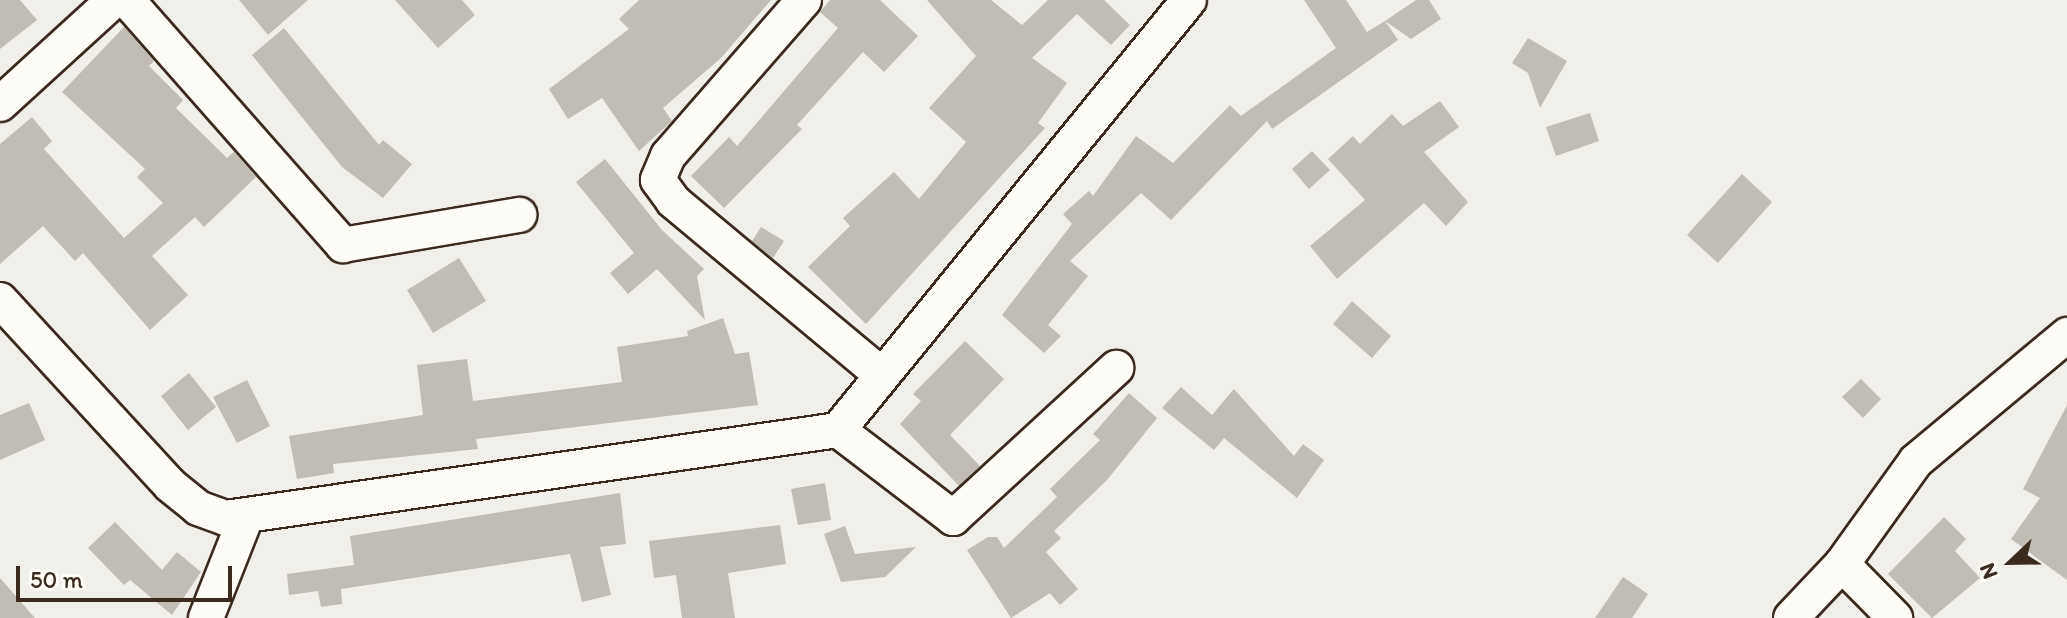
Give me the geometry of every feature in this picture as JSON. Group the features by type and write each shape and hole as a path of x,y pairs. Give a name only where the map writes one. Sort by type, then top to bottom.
{"street":[{"path":"0,104 114,0"},
{"path":"127,0 343,245 519,215"},
{"path":"804,0 668,156 658,180 673,201 881,374"},
{"path":"0,300 170,485 198,508 246,517 838,430 1189,0"},
{"path":"1791,618 1842,564 1916,461 2067,335"},
{"path":"838,430 953,518 1116,368"},
{"path":"206,618 246,517"},
{"path":"1842,564 1895,618"}],"building":[{"path":"0,0 20,0 37,20 0,49"},
{"path":"239,0 308,0 268,35"},
{"path":"395,0 462,0 475,15 438,48"},
{"path":"639,0 771,0 721,58 663,108 672,121 639,151 602,98 568,119 549,89 629,29 619,19"},
{"path":"830,0 880,0 918,36 884,72 863,52 797,125 802,129 724,208 691,176 729,137 737,146 838,28 820,12"},
{"path":"927,0 991,0 1022,25 1048,0 1104,0 1130,25 1111,45 1077,14 1032,58 1067,83 1038,123 1045,128 866,324 808,267 850,226 843,218 894,172 919,199 966,142 929,108 976,56"},
{"path":"1304,0 1346,0 1367,32 1385,21 1398,40 1272,129 1267,121 1171,220 1141,193 1070,261 1088,276 1048,325 1061,336 1044,353 1002,315 1072,224 1063,214 1089,191 1093,196 1136,136 1173,163 1230,105 1241,116 1336,48"},
{"path":"1416,0 1429,0 1441,19 1411,39 1385,21"},
{"path":"124,27 154,61 149,66 183,100 176,108 227,158 234,152 256,177 204,227 195,217 152,256 188,295 150,330 83,253 75,261 43,226 0,264 0,144 32,117 52,141 44,149 124,238 163,203 137,177 145,169 62,92"},
{"path":"284,28 379,145 383,140 412,164 383,198 342,167 252,55"},
{"path":"1528,38 1567,61 1540,108 1528,73 1512,63"},
{"path":"1440,101 1459,127 1424,152 1468,202 1446,226 1424,203 1337,279 1310,246 1365,200 1328,159 1353,136 1360,144 1392,114 1403,126"},
{"path":"1590,113 1599,141 1556,156 1546,127"},
{"path":"1312,151 1330,170 1309,189 1292,169"},
{"path":"605,159 662,230 704,269 697,276 705,320 657,269 628,294 610,273 634,253 576,182"},
{"path":"1742,174 1772,202 1718,263 1687,235"},
{"path":"761,227 784,241 773,258 752,241"},
{"path":"459,258 486,301 433,333 407,290"},
{"path":"1352,301 1391,336 1372,358 1333,324"},
{"path":"723,318 735,354 749,352 758,405 476,439 478,449 333,464 334,473 297,479 289,436 423,415 417,365 467,359 473,401 622,382 617,347 688,336 687,331"},
{"path":"965,341 1004,379 950,435 980,466 959,486 900,424 921,401 913,394"},
{"path":"189,373 216,407 188,430 161,396"},
{"path":"1861,379 1881,399 1863,418 1842,397"},
{"path":"247,380 270,426 237,443 213,397"},
{"path":"1181,387 1212,415 1234,389 1294,456 1303,444 1324,460 1297,498 1224,438 1214,450 1162,408"},
{"path":"1129,393 1157,418 1107,480 1054,531 1061,538 1046,552 1078,589 1060,605 1050,593 1011,618 967,550 988,537 997,537 1004,548 1057,497 1050,489 1100,440 1093,434"},
{"path":"29,403 45,440 0,460 0,415"},
{"path":"2067,405 2067,580 2011,539 2040,498 2023,489"},
{"path":"825,483 831,520 798,525 791,489"},
{"path":"620,493 626,544 600,547 611,595 582,602 570,554 341,589 342,604 321,607 318,591 289,595 287,574 354,565 350,536"},
{"path":"1944,517 1966,539 1955,551 1980,578 1932,618 1888,574"},
{"path":"115,522 162,570 177,552 201,572 172,615 130,580 124,585 88,548"},
{"path":"780,525 786,564 728,573 735,618 682,618 676,575 654,578 649,541"},
{"path":"845,526 855,554 916,547 885,577 841,582 824,534"},
{"path":"1623,577 1648,594 1632,618 1595,618"},
{"path":"0,578 35,618 0,618"}]}
